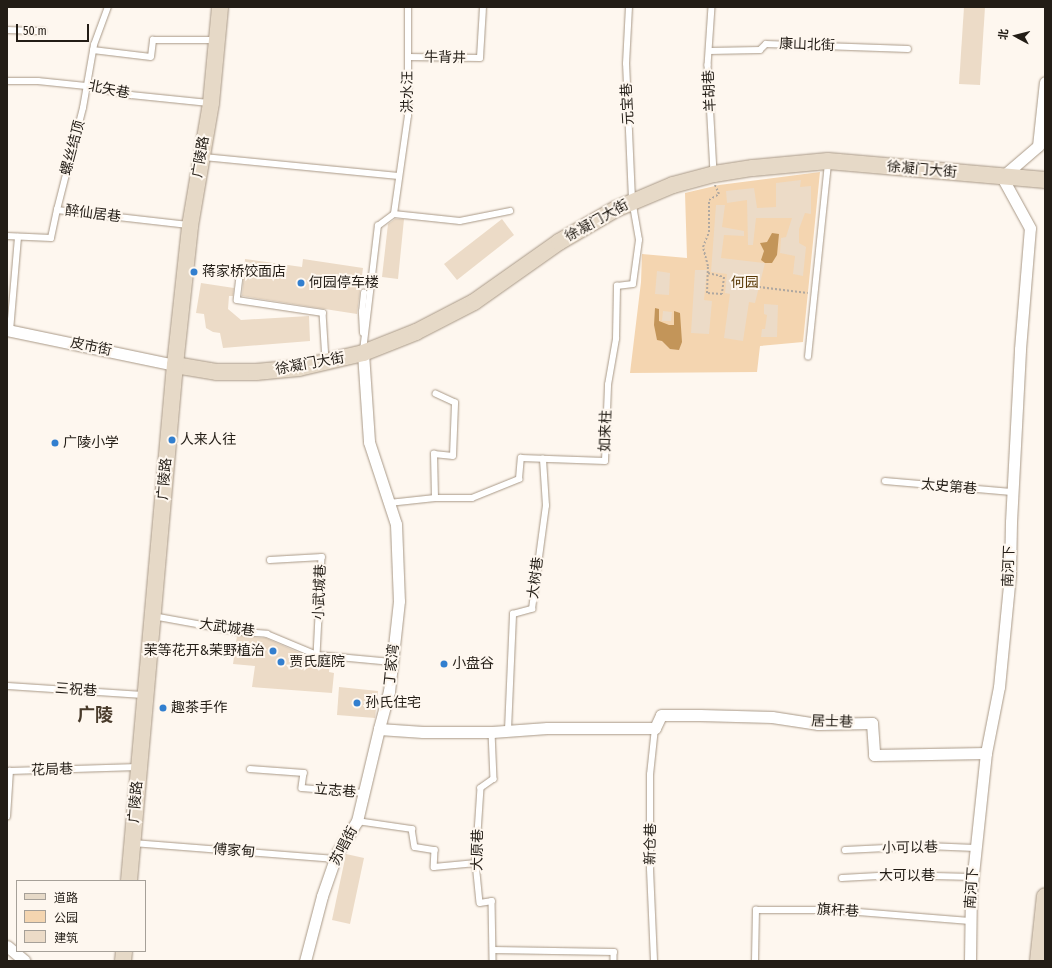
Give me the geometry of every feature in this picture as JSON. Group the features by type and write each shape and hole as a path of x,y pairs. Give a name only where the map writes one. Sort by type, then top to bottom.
{"street":[{"name":"广陵路","path":"129,880 190,226 200,156 211,104 220,7"},
{"path":"1002,177 1038,146 1045,82"},
{"name":"徐凝门大街","path":"176,365 218,372 256,372 299,368 363,353 416,332 474,302 559,242 632,200 673,185 715,180 753,168 828,161 1045,180"},
{"name":"南河下","path":"970,961 970,921 975,848 986,753 999,687 1009,589 1012,492 1020,349 1030,228 1002,177"},
{"name":"皮市街","path":"9,330 176,365"},
{"name":"丁家湾","path":"363,353 369,442 396,524 399,601 389,691 379,729"},
{"name":"居士巷","path":"655,728 661,715 772,717 818,724 872,722 874,755 986,753"},
{"path":"379,729 423,732 492,732 546,728 655,728"},
{"name":"苏唱街","path":"305,961 322,896 335,859 356,821 379,729"},
{"path":"1038,961 1045,896"},
{"path":"7,946 25,961"}],"lane":[{"name":"螺丝结顶","path":"57,210 83,108 93,50 108,7"},
{"name":"洪水汪","path":"394,214 398,176 408,116 408,7"},
{"name":"牛背井","path":"408,57 480,58 482,7"},
{"name":"元宝巷","path":"629,7 626,64 632,200"},
{"name":"羊胡巷","path":"712,7 709,51 715,180"},
{"path":"7,30 43,31"},
{"path":"93,50 151,57 153,40 217,40"},
{"name":"康山北街","path":"709,51 760,50 766,44 908,49"},
{"name":"北矢巷","path":"7,81 38,81 86,86 131,95 211,104"},
{"path":"200,156 398,176"},
{"path":"808,357 828,161"},
{"name":"如来柱","path":"389,503 435,498 472,498 519,480 521,458 605,461 608,385 616,339 617,286 633,284 639,240 632,200"},
{"name":"醉仙居巷","path":"18,237 51,238 57,210 190,226"},
{"path":"363,353 378,226 394,214 460,220 510,211"},
{"path":"7,236 18,237 9,330"},
{"path":"240,277 237,300 323,313 326,362"},
{"path":"363,353 362,312 364,293"},
{"path":"435,498 434,454 453,456 455,403 436,394"},
{"name":"大树巷","path":"508,730 513,614 532,609 546,506 543,459"},
{"name":"太史第巷","path":"886,481 1012,492"},
{"name":"小武城巷","path":"270,560 322,557 318,655"},
{"name":"大武城巷","path":"153,616 241,632 267,634 318,655 392,662"},
{"name":"三祝巷","path":"7,686 146,695"},
{"name":"新仓巷","path":"654,961 650,869 650,774 655,728"},
{"name":"大原巷","path":"492,732 494,779 481,788 476,864 480,903 492,901 493,961"},
{"name":"花局巷","path":"7,817 10,771 139,767"},
{"name":"立志巷","path":"250,769 304,773 302,788 364,793"},
{"path":"356,821 412,828 415,847 435,850 434,867 476,864"},
{"name":"傅家甸","path":"132,843 335,859"},
{"name":"小可以巷","path":"845,850 927,846 975,848"},
{"name":"大可以巷","path":"842,878 896,875 972,877"},
{"name":"旗杆巷","path":"755,961 756,910 834,910 970,921"},
{"path":"493,950 614,952 614,961"}],"path":[{"path":"708,273 724,278 722,294 707,293 708,273 703,247 709,232 709,200 719,194 715,180"},
{"path":"759,287 814,294"}],"green space":[{"name":"何园","path":"820,172 803,342 760,346 757,372 630,373 641,282 642,254 687,258 685,193 719,185"}],"shaded area":[{"path":"772,233 779,234 777,255 772,263 765,263 761,260 764,251 760,243 767,242"},
{"path":"655,308 659,309 659,321 669,325 674,325 674,311 680,313 682,342 679,350 670,349 662,341 657,340 654,325"}],"building":[{"path":"964,7 985,7 980,85 959,84"},
{"path":"801,180 800,187 811,186 811,214 805,213 799,229 799,243 806,247 803,276 793,274 795,256 780,253 781,238 786,237 792,218 756,218 753,245 748,245 747,200 727,203 726,191 754,188 757,208 776,207 776,183"},
{"path":"716,205 725,205 722,227 744,231 744,236 724,235 721,258 765,263 755,303 749,302 743,341 724,338 730,294 725,293 727,274 711,272"},
{"path":"395,219 404,219 398,279 382,277 388,224"},
{"path":"502,219 514,235 457,280 444,264"},
{"name":"何园停车楼","path":"245,259 302,267 303,259 363,268 357,314 242,296"},
{"path":"695,270 707,270 704,300 712,301 709,334 691,333"},
{"path":"657,271 670,273 669,295 655,294"},
{"path":"201,283 234,288 233,296 229,296 228,309 241,320 309,316 310,341 223,348 220,333 213,332 206,328 204,314 196,313"},
{"path":"764,304 778,305 777,337 761,337 762,329 765,329 767,315 764,314"},
{"path":"663,311 672,312 671,321 662,321"},
{"name":"贾氏庭院","path":"237,636 266,638 311,658 330,660 329,672 334,673 332,693 252,687 255,666 233,664"},
{"name":"孙氏住宅","path":"339,687 378,691 375,718 337,715"},
{"path":"346,854 364,858 350,924 332,920"}],"place":[{"name":"蒋家桥饺面店","path":"194,272"},
{"name":"何园停车楼","path":"301,283"},
{"name":"人来人往","path":"172,440"},
{"name":"广陵小学","path":"55,443"},
{"name":"茉等花开&茉野植治","path":"273,651"},
{"name":"贾氏庭院","path":"281,662"},
{"name":"小盘谷","path":"444,664"},
{"name":"孙氏住宅","path":"357,703"},
{"name":"趣茶手作","path":"163,708"}],"district":[{"name":"广陵","path":"95,715"}]}
